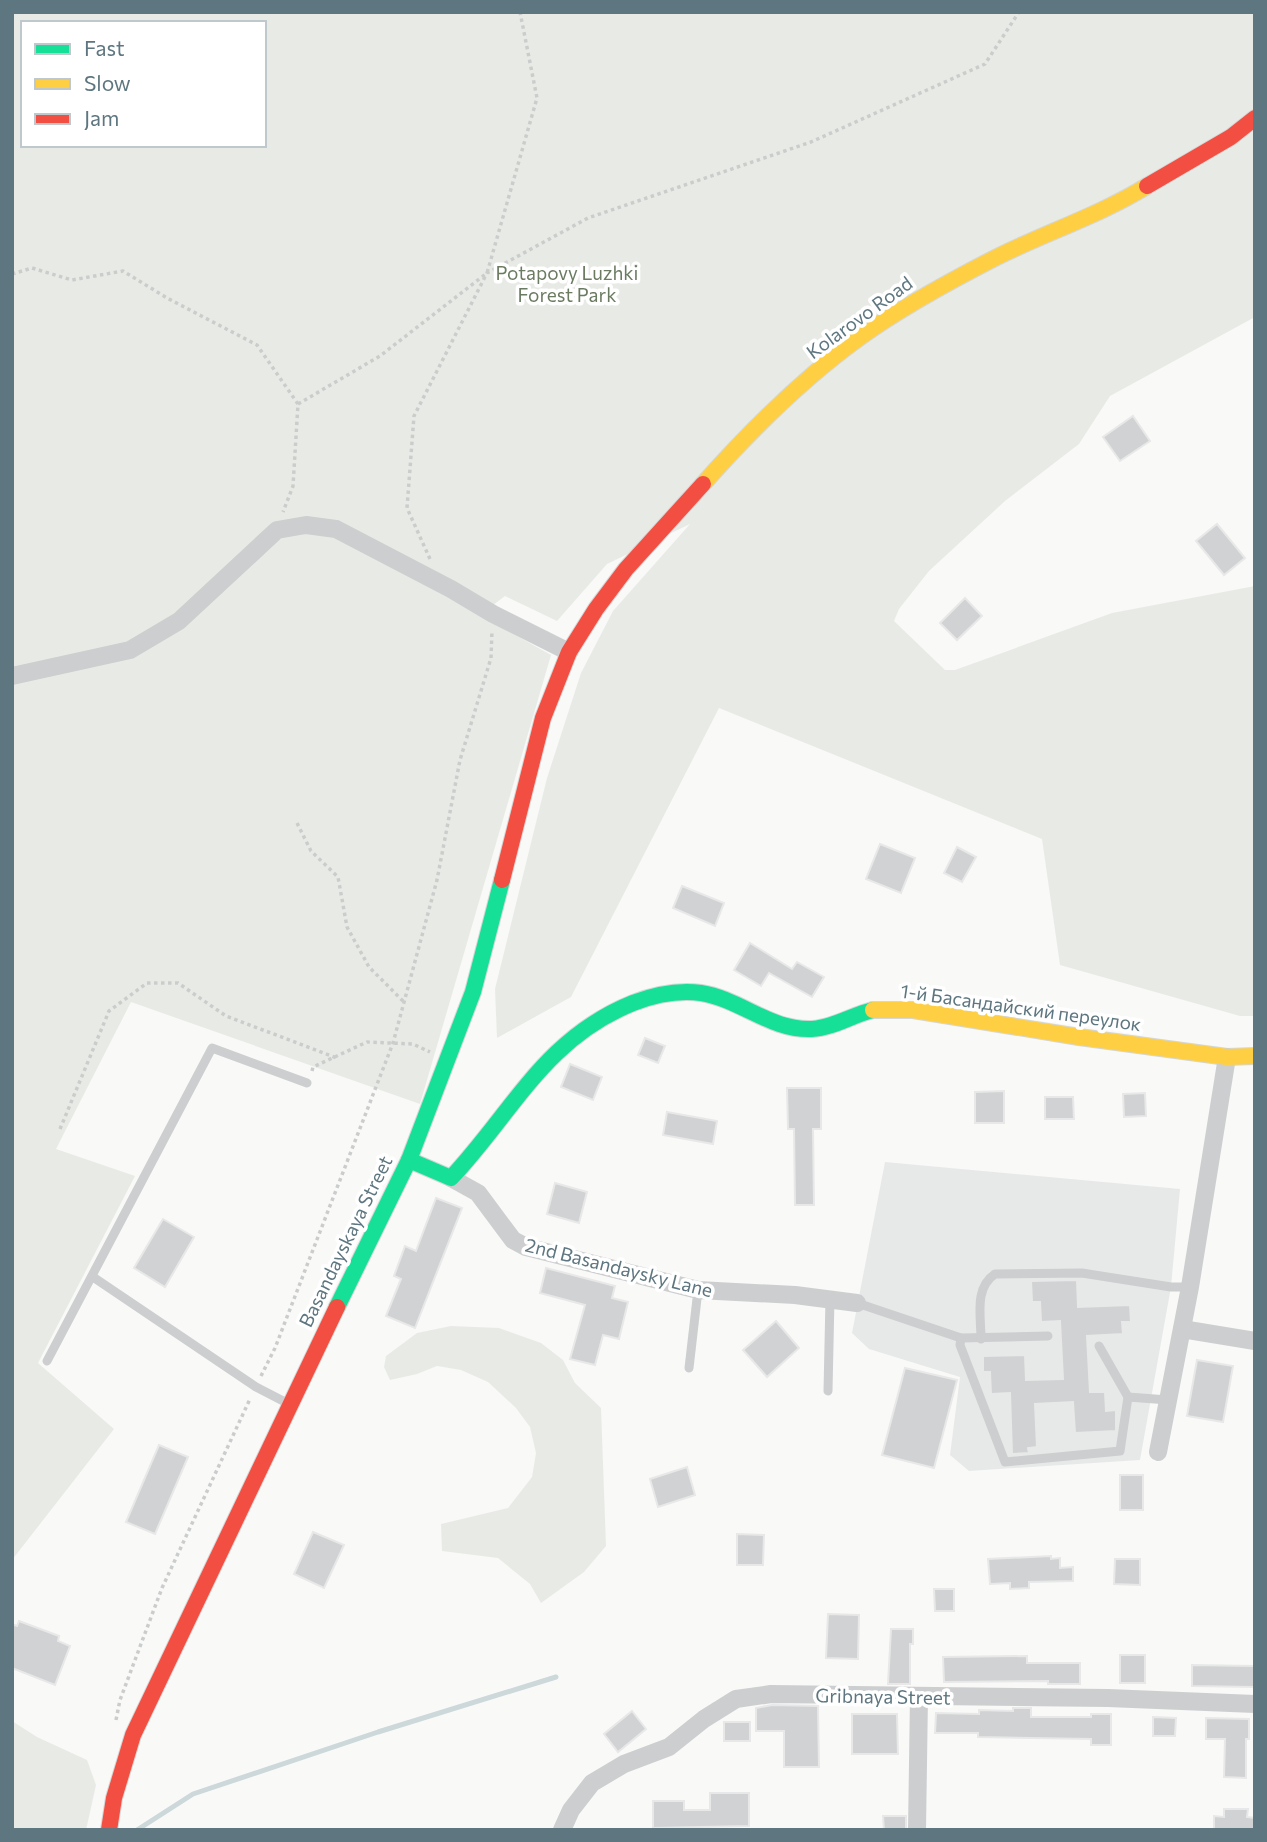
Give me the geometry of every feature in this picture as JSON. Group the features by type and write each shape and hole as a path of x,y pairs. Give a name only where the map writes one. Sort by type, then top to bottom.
{"street":[{"name":"Kolarovo Road","path":"569,652 626,569 728,456 788,396 859,338 925,295 999,256 1126,199 1231,137 1255,118"},
{"path":"12,676 130,650 179,621 277,530 306,525 336,529 569,652"},
{"name":"Basandayskaya Street","path":"109,1830 114,1798 132,1735 289,1404 409,1160 473,992 543,718 569,652"},
{"name":"1-й Басандайский переулок","path":"451,1178 480,1149 551,1057 577,1035 613,1011 667,994 700,993 719,997 788,1028 827,1028 870,1011 913,1010 1079,1037 1227,1056 1255,1056"},
{"path":"1158,1452 1190,1287 1227,1056"},
{"path":"409,1160 451,1178"},
{"name":"2nd Basandaysky Lane","path":"451,1178 478,1193 513,1241 526,1247 698,1290 830,1298 857,1303"},
{"path":"1182,1329 1255,1341"},
{"name":"Gribnaya Street","path":"562,1830 571,1810 592,1783 624,1764 669,1747 704,1719 736,1699 771,1694 1108,1698 1255,1704"},
{"path":"917,1830 919,1696"}],"lane":[{"path":"47,1362 212,1048 307,1083"},
{"path":"981,1339 981,1292 986,1280 995,1274 1082,1273 1171,1287 1190,1287"},
{"path":"93,1277 256,1387 289,1404"},
{"path":"689,1368 698,1290"},
{"path":"828,1391 830,1298"},
{"path":"857,1303 961,1338 1048,1336"},
{"path":"961,1338 960,1345 1005,1462 1120,1451 1128,1397 1099,1346"},
{"path":"1128,1397 1168,1400"}],"path":[{"path":"440,584 407,508 414,416 487,273 537,98 520,12"},
{"path":"298,404 380,356 487,273 588,218 811,142 985,64 1019,12"},
{"path":"12,274 32,268 72,280 122,271 257,345 298,404 293,485 277,530"},
{"path":"114,1726 120,1700 162,1588 275,1348 393,1043 437,880 460,760 491,659 493,614"},
{"path":"297,823 311,850 338,877 347,928 369,967 404,1002"},
{"path":"60,1129 109,1011 146,983 178,984 226,1016 337,1058"},
{"path":"307,1083 313,1067 366,1042 413,1044 447,1059"}],"shaded area":[{"path":"885,1162 1180,1189 1171,1287 1140,1460 969,1471 950,1455 960,1377 869,1349 852,1333"}],"green space":[{"name":"Potapovy Luzhki Forest Park","path":"12,12 1255,12 1255,317 1110,396 1079,444 1005,501 929,571 899,609 894,621 945,670 955,670 1112,613 1255,586 1255,1016 1240,1016 1060,965 1042,839 719,708 571,997 497,1038 495,989 547,778 581,673 613,611 690,524 607,564 557,621 505,596 480,615 551,655 420,1104 131,1002 56,1149 135,1176 38,1363 114,1429 12,1560"},
{"path":"451,1326 499,1328 541,1343 563,1360 575,1383 601,1408 606,1546 584,1572 541,1603 530,1584 498,1558 442,1551 441,1524 508,1508 532,1477 536,1453 530,1427 516,1408 488,1382 461,1370 437,1366 390,1380 384,1367 386,1356 417,1333"},
{"path":"12,1721 37,1737 87,1760 96,1785 86,1830 12,1830"}],"building":[{"path":"1133,416 1150,441 1120,461 1103,437"},
{"path":"1217,524 1245,558 1224,575 1196,541"},
{"path":"965,598 982,616 957,640 940,623"},
{"path":"880,844 915,858 901,893 866,879"},
{"path":"957,847 976,857 962,882 944,873"},
{"path":"682,886 724,903 715,926 673,908"},
{"path":"750,943 792,969 797,962 824,977 812,997 769,973 761,986 734,970"},
{"path":"645,1038 665,1046 658,1063 638,1055"},
{"path":"570,1064 602,1077 593,1100 561,1087"},
{"path":"787,1088 821,1088 821,1129 813,1129 814,1205 795,1205 794,1129 788,1129"},
{"path":"1004,1091 1004,1123 975,1123 975,1092"},
{"path":"1145,1093 1146,1116 1124,1117 1123,1094"},
{"path":"1045,1097 1073,1097 1074,1119 1045,1119"},
{"path":"667,1112 717,1121 713,1144 663,1135"},
{"path":"555,1183 587,1192 579,1223 547,1214"},
{"path":"436,1198 462,1208 415,1328 386,1316 401,1279 394,1276 405,1246 416,1251"},
{"path":"163,1219 194,1237 165,1287 134,1268"},
{"path":"546,1268 615,1286 612,1298 628,1302 619,1339 603,1335 595,1365 570,1359 585,1305 540,1293"},
{"path":"1077,1280 1078,1307 1130,1305 1131,1322 1122,1322 1123,1334 1087,1336 1090,1392 1105,1392 1106,1411 1116,1410 1116,1431 1075,1433 1073,1402 1035,1404 1037,1447 1028,1448 1029,1453 1012,1454 1010,1393 991,1394 990,1372 983,1372 983,1356 1025,1355 1026,1380 1063,1379 1060,1321 1041,1322 1040,1302 1032,1302 1031,1281"},
{"path":"776,1321 799,1348 767,1377 743,1350"},
{"path":"1197,1360 1233,1366 1223,1422 1187,1416"},
{"path":"905,1368 957,1380 934,1468 882,1455"},
{"path":"159,1445 188,1457 155,1534 126,1522"},
{"path":"687,1467 695,1495 658,1507 650,1479"},
{"path":"1120,1475 1143,1475 1143,1510 1120,1510"},
{"path":"313,1532 344,1545 324,1588 294,1574"},
{"path":"737,1534 764,1535 763,1565 737,1565"},
{"path":"1051,1556 1051,1559 1060,1558 1060,1568 1073,1567 1073,1581 1029,1582 1029,1588 1010,1589 1010,1583 990,1584 988,1559"},
{"path":"1115,1559 1140,1559 1140,1585 1114,1584"},
{"path":"934,1589 954,1589 954,1611 935,1611"},
{"path":"828,1614 859,1615 858,1659 826,1658"},
{"path":"19,1621 59,1636 58,1641 70,1646 55,1685 12,1668 12,1624 17,1626"},
{"path":"891,1629 913,1629 913,1644 910,1644 910,1684 888,1684"},
{"path":"1120,1655 1145,1655 1145,1683 1120,1683"},
{"path":"1027,1656 1027,1663 1080,1663 1080,1684 1048,1684 1048,1681 944,1682 943,1657"},
{"path":"1192,1665 1255,1666 1255,1687 1192,1686"},
{"path":"772,1705 818,1706 819,1767 784,1767 784,1731 756,1731 756,1708"},
{"path":"1013,1708 1031,1708 1031,1717 1091,1717 1091,1714 1111,1714 1111,1745 1091,1745 1091,1739 978,1737 978,1733 935,1733 936,1713 979,1714 979,1710 1013,1711"},
{"path":"632,1711 646,1729 618,1752 604,1734"},
{"path":"852,1714 897,1714 898,1754 852,1754"},
{"path":"1153,1717 1176,1718 1175,1736 1153,1736"},
{"path":"1206,1718 1249,1719 1246,1778 1224,1777 1225,1739 1206,1739"},
{"path":"724,1722 750,1722 750,1741 724,1741"},
{"path":"710,1793 749,1793 749,1826 653,1828 653,1801 684,1801 684,1810 710,1810"},
{"path":"1224,1809 1248,1809 1247,1817 1255,1818 1255,1830 1214,1830 1214,1816 1224,1817"},
{"path":"883,1816 906,1816 906,1830 884,1830"}],"waterway":[{"path":"137,1830 193,1794 378,1732 556,1677"}],"traffic: fast":[{"path":"337,1307 409,1160 473,992 502,880"},
{"path":"409,1160 451,1178 553,1057 576,1036 602,1018 641,1000 675,993 701,993 729,1001 783,1025 812,1029 873,1010"}],"traffic: slow":[{"path":"703,484 797,389 875,327 979,266 1111,206 1147,186"},
{"path":"873,1010 913,1010 1079,1037 1227,1057 1255,1056"}],"traffic: jam":[{"path":"1147,186 1231,137 1255,118"},
{"path":"502,880 543,718 569,652 626,569 703,484"},
{"path":"109,1830 114,1798 133,1735 337,1307"}]}
